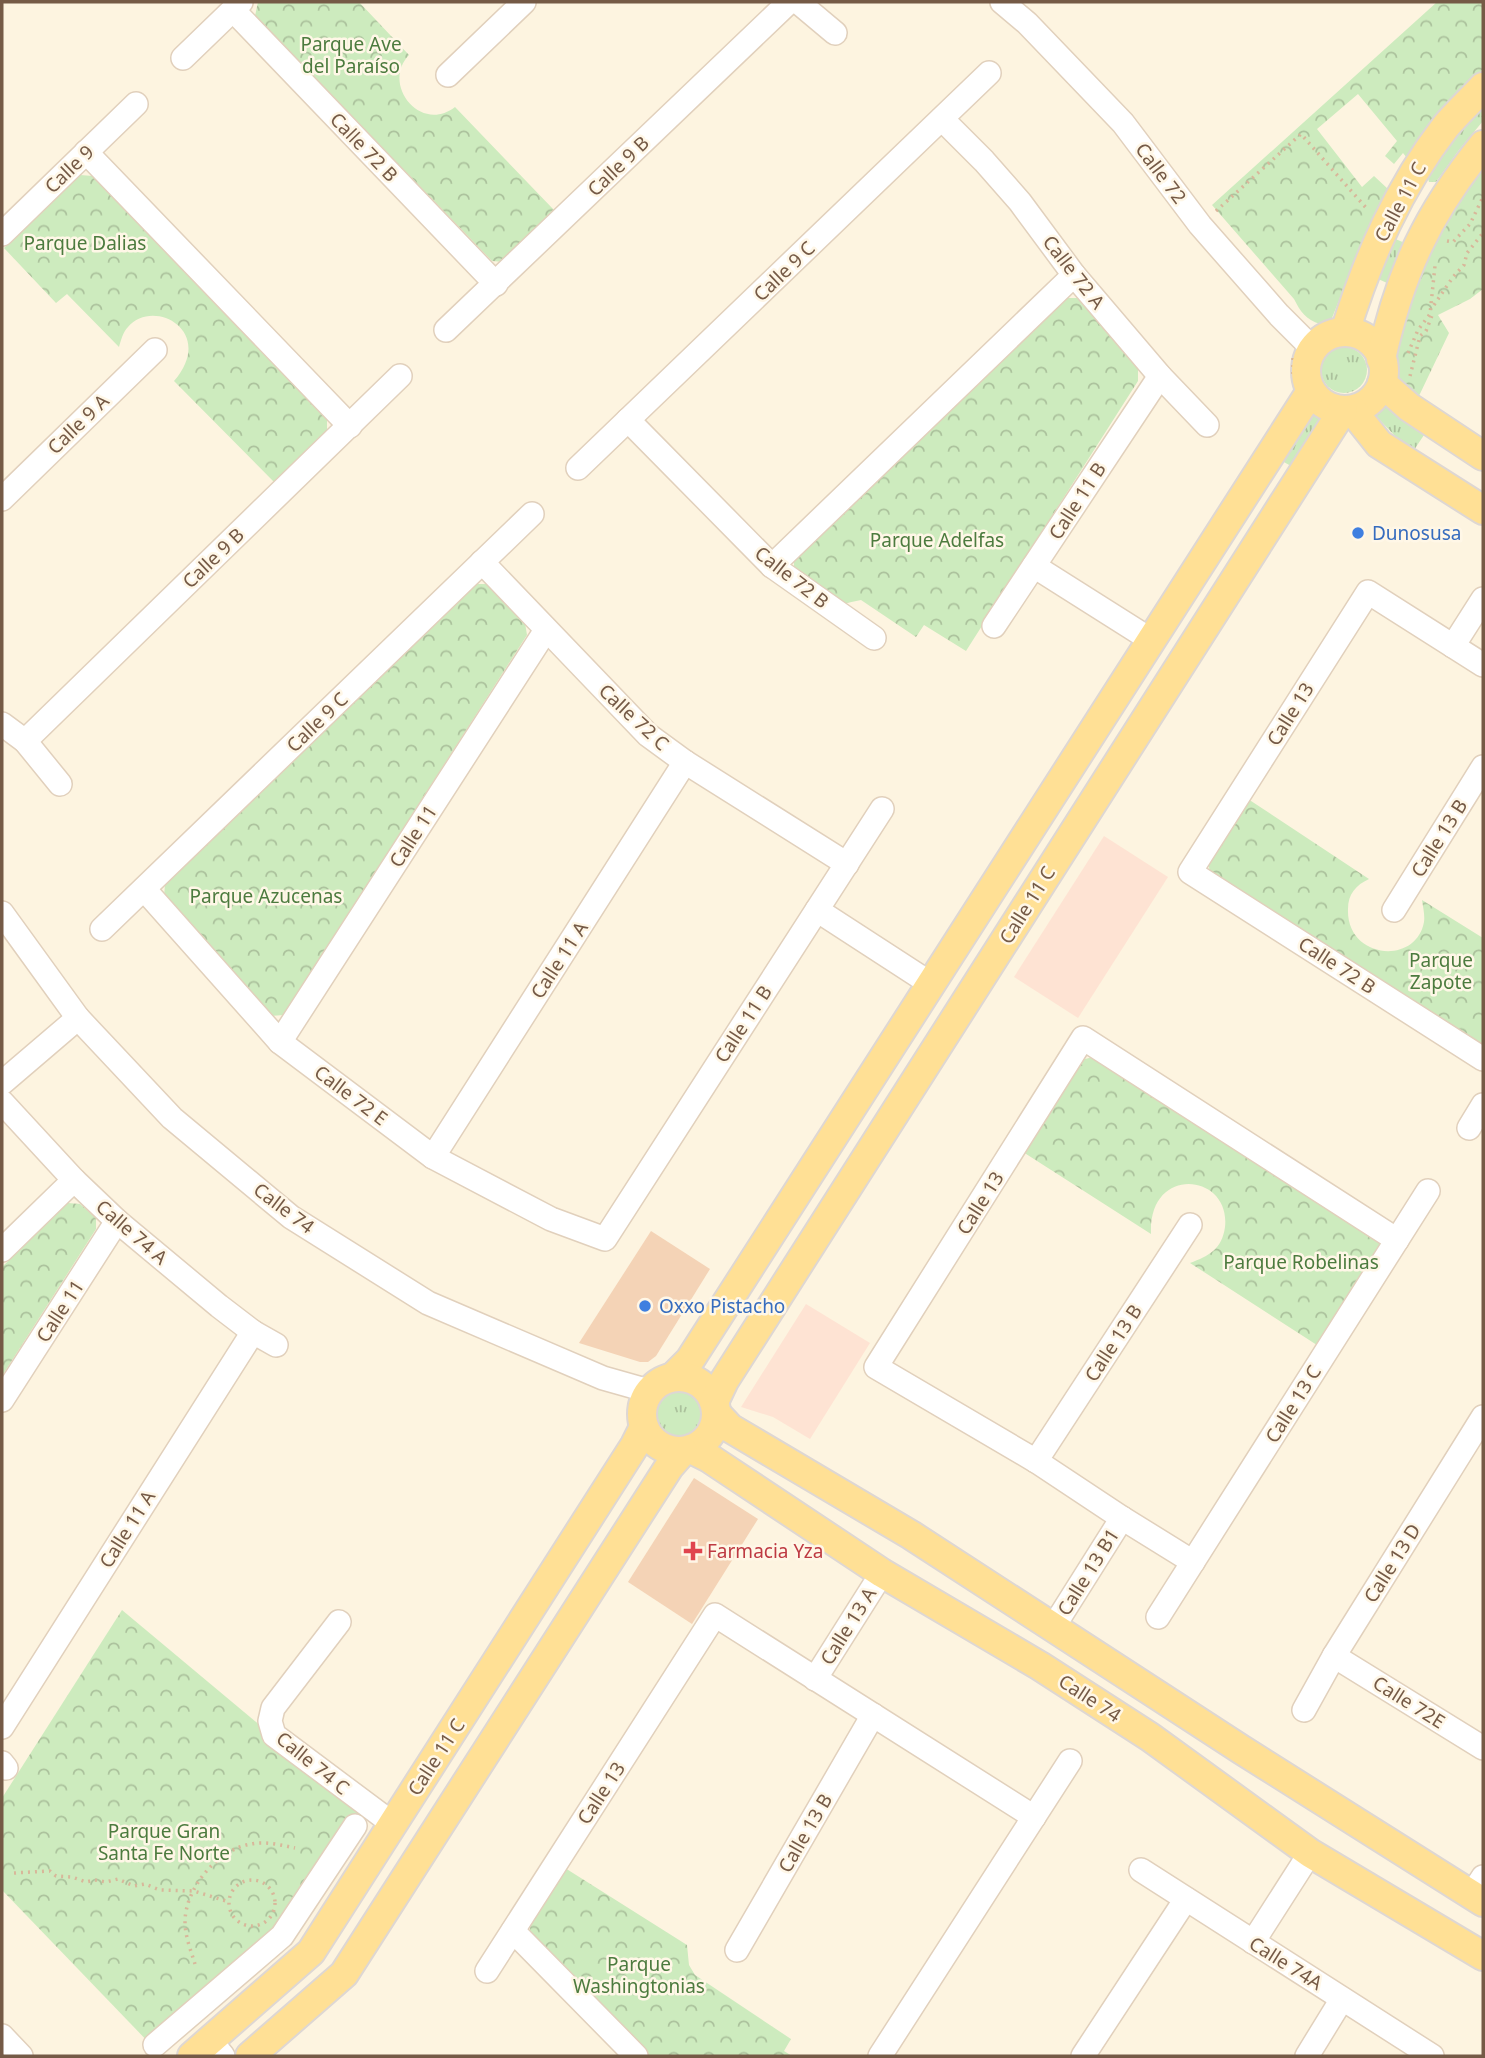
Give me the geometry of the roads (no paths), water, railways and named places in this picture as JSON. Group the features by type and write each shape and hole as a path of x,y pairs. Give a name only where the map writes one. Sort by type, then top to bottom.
{"main road":[{"name":"Calle 11 C","path":"1345,332 1386,222 1406,184 1448,124 1483,87"},
{"name":"Calle 11 C","path":"1399,372 1400,288 1427,245 1439,205 1483,145"},
{"path":"1406,184 1439,205"},
{"path":"1483,456 1409,407 1399,372 1363,337 1345,332 1327,337 1313,349 1306,374 1311,391 1325,405 1348,410 1379,444 1483,510"},
{"path":"1348,410 1374,397 1399,372"},
{"name":"Calle 11 C","path":"674,1376 690,1360 1311,391"},
{"name":"Calle 11 C","path":"715,1408 724,1381 762,1321 1288,496 1348,410"},
{"path":"1458,494 1469,474 1483,468"},
{"path":"1256,476 1288,496"},
{"path":"1024,838 1057,858"},
{"path":"1004,869 1037,890"},
{"path":"981,905 1015,925"},
{"path":"732,1295 735,1308 742,1317 750,1321 762,1321"},
{"path":"715,1408 709,1435 701,1444 687,1450 673,1451 655,1443 644,1427 642,1409 649,1391 656,1384 674,1376 685,1376 703,1385 730,1428 911,1535 1242,1750 1480,1891"},
{"name":"Calle 11 C","path":"208,2051 311,1952 644,1427"},
{"path":"740,1479 761,1447"},
{"name":"Calle 11 C","path":"250,2056 344,1974 669,1467 687,1450"},
{"name":"Calle 74","path":"687,1450 740,1479 882,1573 1040,1666 1126,1721 1310,1853 1483,1956"},
{"path":"824,1535 847,1499"},
{"path":"511,1639 523,1638 533,1642 541,1649 545,1661"},
{"path":"1126,1721 1137,1720 1144,1714 1153,1690"},
{"path":"1221,1787 1227,1762 1242,1750"},
{"path":"393,1824 408,1838 418,1842 430,1839"}],"street":[{"path":"448,75 524,2"},
{"name":"Calle 9 B","path":"446,331 789,2"},
{"path":"798,2 835,33"},
{"name":"Calle 72","path":"1002,2 1027,23 1123,123 1200,225 1279,315 1313,349"},
{"path":"183,58 237,6"},
{"name":"Calle 72 B","path":"237,6 496,284"},
{"name":"Calle 9 C","path":"578,468 989,74"},
{"name":"Calle 9","path":"2,234 136,104"},
{"name":"Calle 72 A","path":"942,119 1011,191 1074,275 1160,376 1206,425"},
{"path":"86,152 350,426"},
{"path":"772,566 1074,275"},
{"name":"Calle 9 A","path":"2,499 155,349"},
{"name":"Calle 9 B","path":"25,741 400,376"},
{"name":"Calle 11 B","path":"994,626 1160,376"},
{"name":"Calle 72 B","path":"628,421 772,566 874,638"},
{"name":"Calle 9 C","path":"102,929 532,514"},
{"name":"Calle 72 C","path":"482,562 648,735 685,762 846,864"},
{"path":"1034,566 1151,640"},
{"name":"Calle 13","path":"1190,872 1368,592 1453,646"},
{"path":"1483,599 1453,646 1483,665"},
{"name":"Calle 11","path":"280,1042 546,630"},
{"path":"2,724 25,741 60,785"},
{"name":"Calle 11 A","path":"433,1157 685,762"},
{"name":"Calle 13 B","path":"1394,910 1483,767"},
{"name":"Calle 11 B","path":"605,1239 882,809"},
{"name":"Calle 72 B","path":"1190,872 1483,1059"},
{"name":"Calle 72 E","path":"144,889 280,1042 433,1157 551,1219 605,1239"},
{"path":"817,910 931,984"},
{"name":"Calle 74","path":"2,913 78,1018 172,1118 291,1217 428,1303 603,1378 649,1391"},
{"path":"2,1083 78,1018"},
{"name":"Calle 13","path":"1036,1461 876,1367 1083,1038 1397,1240"},
{"name":"Calle 74 A","path":"2,1102 74,1180 117,1221 253,1332 276,1345"},
{"path":"1469,1128 1483,1105"},
{"path":"2,1250 74,1180"},
{"name":"Calle 13 C","path":"1158,1617 1428,1191"},
{"name":"Calle 11","path":"2,1400 117,1221"},
{"name":"Calle 13 B","path":"1036,1461 1190,1225"},
{"name":"Calle 11 A","path":"2,1727 253,1332"},
{"name":"Calle 13 D","path":"1304,1710 1334,1656 1483,1418"},
{"path":"1036,1461 1193,1562"},
{"name":"Calle 13 B1","path":"1054,1626 1122,1518"},
{"name":"Calle 13 A","path":"815,1679 882,1573"},
{"name":"Calle 13","path":"487,1971 715,1615 815,1679"},
{"name":"Calle 74 C","path":"339,1622 272,1708 270,1721 274,1735 393,1824"},
{"name":"Calle 72E","path":"1334,1656 1483,1748"},
{"path":"815,1679 1034,1817"},
{"name":"Calle 13 B","path":"737,1950 873,1716"},
{"path":"880,2056 1070,1760"},
{"path":"183,2056 161,2040 282,1936 350,1833 371,1858"},
{"path":"1253,1942 1310,1853"},
{"name":"Calle 74A","path":"1141,1870 1432,2056"},
{"path":"1083,2056 1186,1899"},
{"path":"513,1931 636,2056"},
{"path":"1307,2056 1342,1999"}],"place":[{"name":"Dunosusa","path":"1358,533"},
{"name":"Oxxo Pistacho","path":"645,1306"},
{"name":"Farmacia Yza","path":"693,1551"}],"park label":[{"name":"Parque Ave del Paraíso","path":"351,55"},
{"name":"Parque Dalias","path":"85,243"},
{"name":"Parque Adelfas","path":"937,540"},
{"name":"Parque Azucenas","path":"266,896"},
{"name":"Parque Zapote","path":"1441,971"},
{"name":"Parque Robelinas","path":"1301,1262"},
{"name":"Parque Gran Santa Fe Norte","path":"164,1842"},
{"name":"Parque Washingtonias","path":"639,1975"}]}
